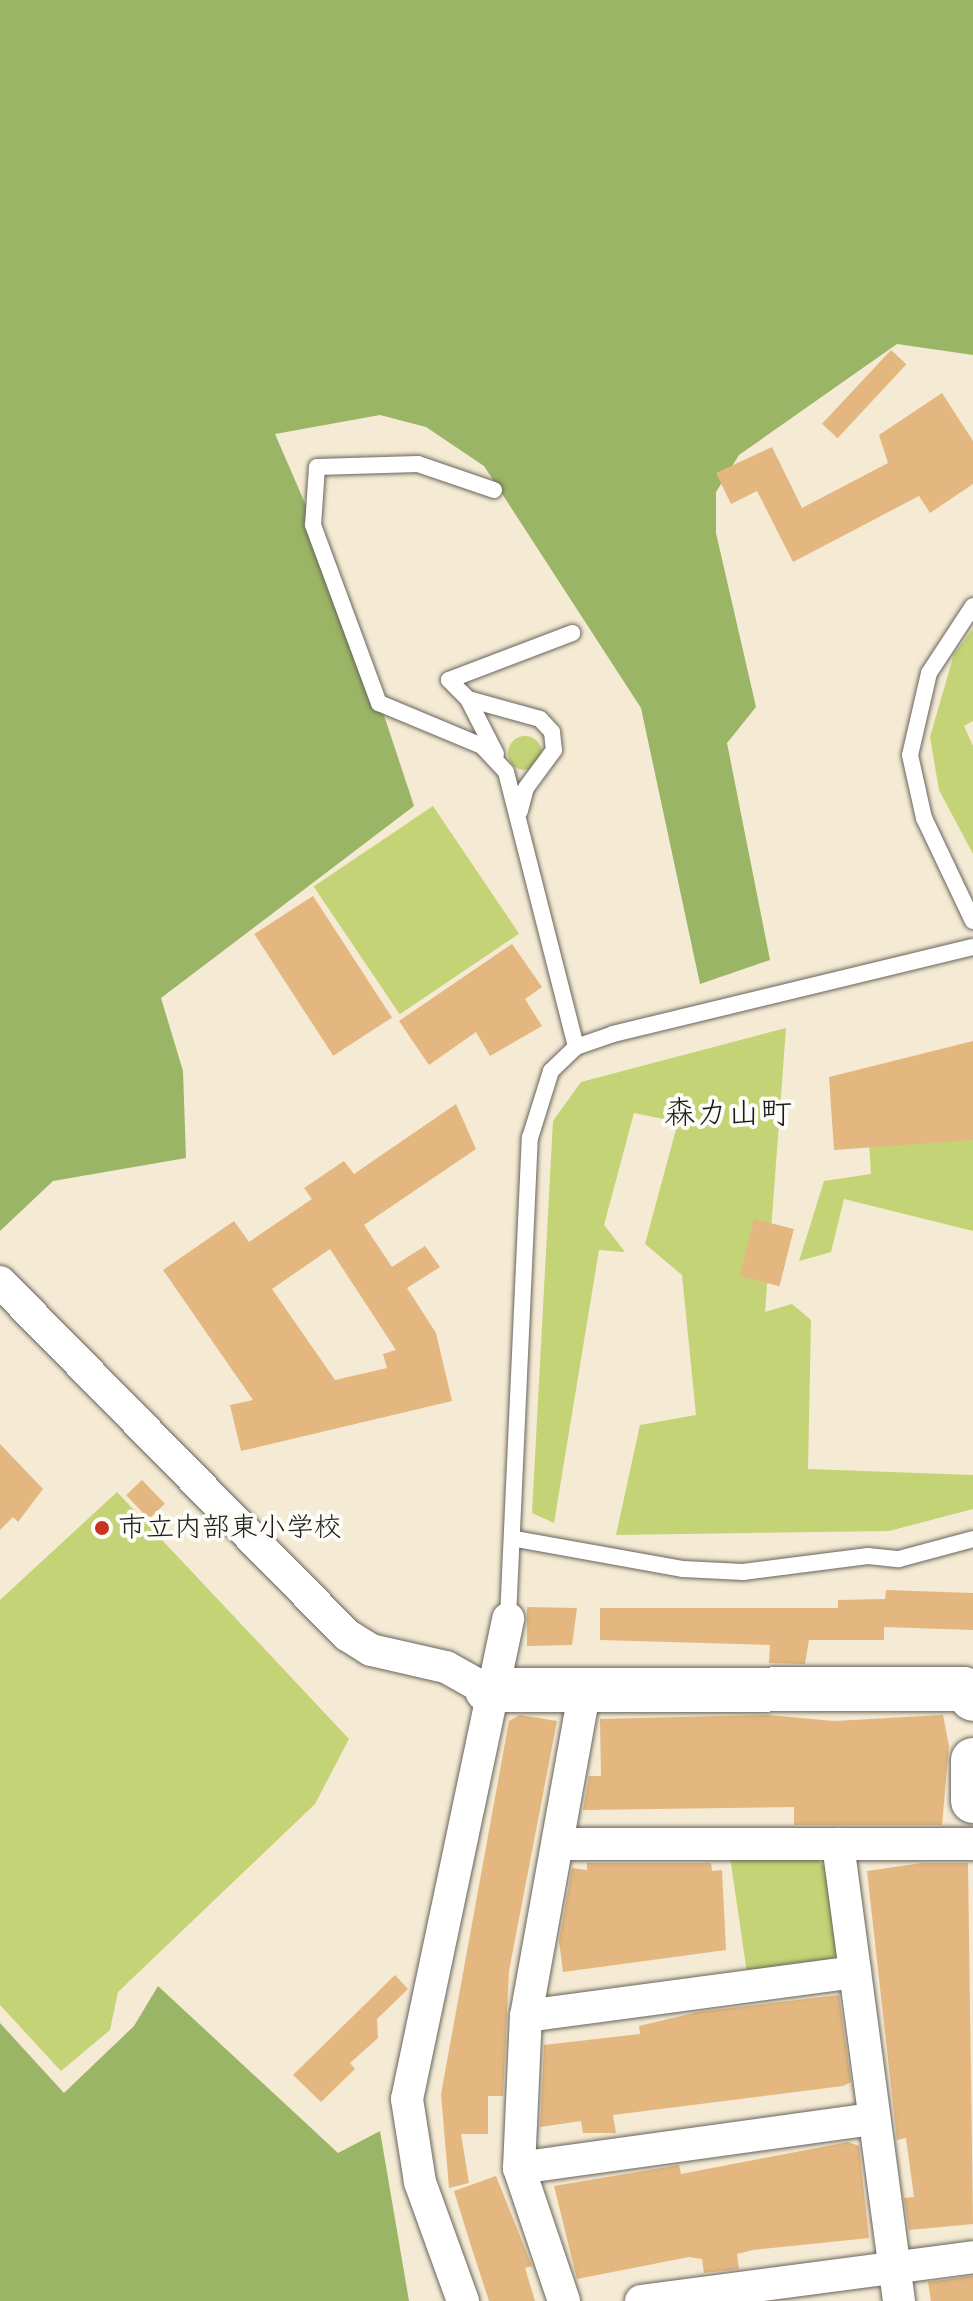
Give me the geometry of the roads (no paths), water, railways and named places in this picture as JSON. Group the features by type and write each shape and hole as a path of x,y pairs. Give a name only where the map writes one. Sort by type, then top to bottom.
{"street":[{"path":"0,1282 347,1635 371,1650 446,1667 487,1690 964,1689 973,1699"},
{"path":"463,2301 405,2125 487,1690 508,1618"},
{"path":"564,2301 519,2168 526,2016 585,1689"},
{"path":"559,1844 973,1844"},
{"path":"838,1844 899,2301"},
{"path":"526,2016 855,1972"},
{"path":"519,2168 874,2119"},
{"path":"641,2301 751,2293 894,2267 973,2257"}],"lane":[{"path":"494,490 418,464 317,467 313,525 379,703 496,754"},
{"path":"973,606 929,673 910,755 924,818 973,921"},
{"path":"572,633 449,680 468,699 496,754 520,812 576,1047"},
{"path":"468,699 540,719 552,732 554,750 526,788 520,812"},
{"path":"508,1618 516,1539 530,1138 537,1098 576,1047 973,947"},
{"path":"516,1539 683,1569 743,1572 868,1556 899,1559 973,1539"}],"place":[{"name":"市立内部東小学校","path":"102,1528"}],"district":[{"name":"森カ山町","path":"728,1113"}]}
